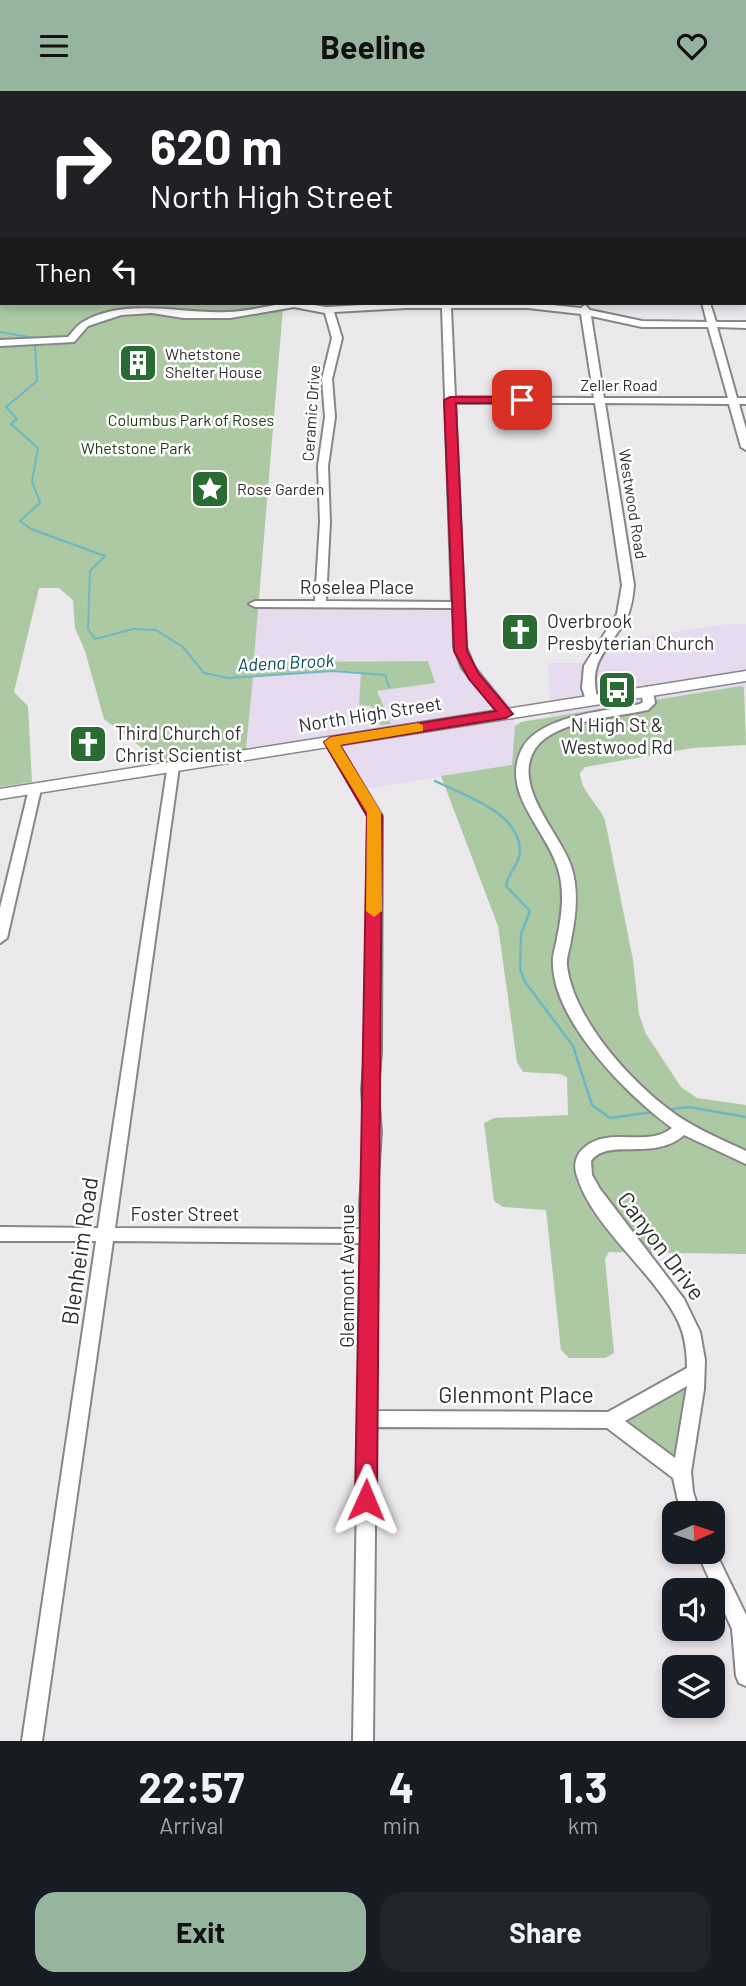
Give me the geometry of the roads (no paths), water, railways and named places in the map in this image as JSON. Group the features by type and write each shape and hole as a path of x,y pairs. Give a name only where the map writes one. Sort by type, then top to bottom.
{"main road":[{"name":"North High Street","path":"0,795 746,676"}],"street":[{"path":"0,343 72,340 78,329 92,320 131,310 230,315 288,305"},
{"path":"300,305 329,310 528,305 585,308 642,324 746,325"},
{"path":"446,305 462,656 473,676 506,714"},
{"path":"707,305 746,447"},
{"name":"Westwood Road","path":"585,308 627,563 628,593 622,616 600,643 588,669 586,687 592,700"},
{"name":"Ceramic Drive","path":"320,604 325,522 323,466 330,417 327,379 337,338 329,310"},
{"name":"Zeller Road","path":"450,400 746,401"},
{"name":"Roselea Place","path":"255,604 458,605"},
{"path":"647,691 649,703 644,707 586,719 545,733 528,748 524,761 527,794 562,859 570,887 569,916 559,965 570,1005 644,1098 678,1124 746,1158"},
{"name":"Glenmont Avenue","path":"331,742 374,816 363,1741"},
{"name":"Blenheim Road","path":"32,1741 173,767"},
{"path":"0,938 35,789"},
{"name":"Canyon Drive","path":"678,1124 673,1137 658,1143 602,1145 589,1151 583,1162 582,1174 606,1213 634,1245 687,1319 695,1349 691,1429 681,1473 688,1501"},
{"name":"Foster Street","path":"0,1234 369,1236"},
{"name":"Glenmont Place","path":"367,1419 610,1419 694,1373"},
{"path":"610,1419 681,1473"},
{"path":"713,1565 744,1630 746,1676"}],"waterway":[{"name":"Adena Brook","path":"0,332 35,338"},
{"name":"Adena Brook","path":"35,346 37,381 6,407 17,419 11,424 38,448 32,481 40,503 20,521 31,529 105,556 90,571 88,629 95,639 133,629 156,630 183,647 204,673 228,678 333,671 385,675 389,687"},
{"name":"Adena Brook","path":"435,781 474,799 500,815 517,837 519,856 506,886 530,911 521,934 520,969 525,982 573,1046 592,1105 610,1118 653,1112"},
{"name":"Adena Brook","path":"666,1110 689,1107 746,1117"}],"place":[{"name":"Whetstone Shelter House","path":"138,363"},
{"name":"Rose Garden","path":"210,489"},
{"name":"Overbrook Presbyterian Church","path":"520,632"},
{"name":"N High St & Westwood Rd","path":"617,690"},
{"name":"Third Church of Christ Scientist","path":"88,744"}],"park label":[{"name":"Columbus Park of Roses","path":"191,420"},
{"name":"Whetstone Park","path":"136,448"}]}
